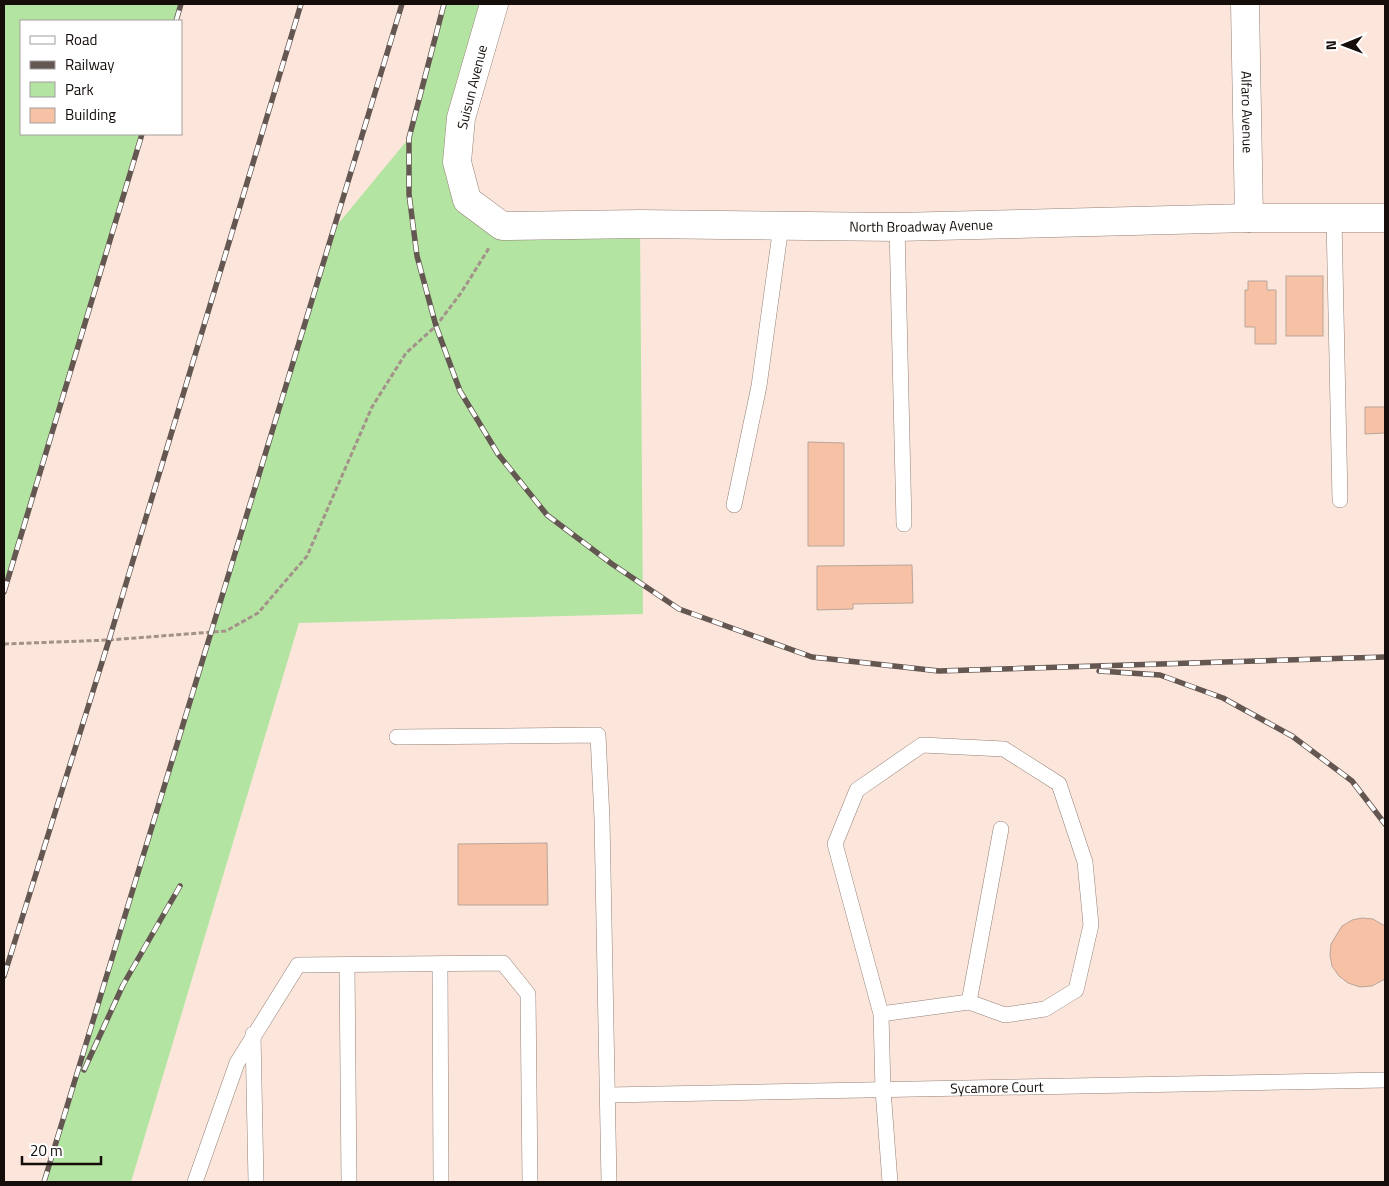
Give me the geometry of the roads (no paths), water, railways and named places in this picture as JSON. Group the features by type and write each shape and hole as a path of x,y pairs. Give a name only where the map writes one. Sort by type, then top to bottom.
{"street":[{"name":"Suisun Avenue","path":"494,4 461,118 457,162 467,200 502,226"},
{"name":"Alfaro Avenue","path":"1245,4 1249,218"},
{"name":"North Broadway Avenue","path":"502,226 640,224 897,227 1249,218 1385,218"}],"lane":[{"path":"1334,219 1340,500"},
{"path":"734,505 759,386 780,226"},
{"path":"897,227 904,524"},
{"path":"397,737 598,735 602,819 609,1182"},
{"path":"881,1014 969,1002 1005,1016 1045,1009 1076,990 1091,926 1085,862 1059,784 1004,749 922,745 857,790 835,844 881,1014 883,1090 890,1182"},
{"path":"969,1002 1001,829"},
{"path":"195,1182 237,1063 253,1034 298,965 503,963 528,994 530,1182"},
{"path":"440,964 442,1182"},
{"path":"347,965 349,1182"},
{"path":"253,1034 256,1182"},
{"name":"Sycamore Court","path":"608,1095 1385,1080"}],"railway":[{"path":"176,20 181,4"},
{"path":"4,976 109,640 301,4"},
{"path":"44,1182 402,4"},
{"path":"444,4 409,138 409,194 417,256 436,326 460,391 498,454 547,515 612,564 679,609 812,657 939,671 1385,657"},
{"path":"4,592 142,135"},
{"path":"1099,671 1160,675 1223,698 1292,736 1352,781 1385,824"},
{"path":"84,1070 123,985 180,886"}]}
